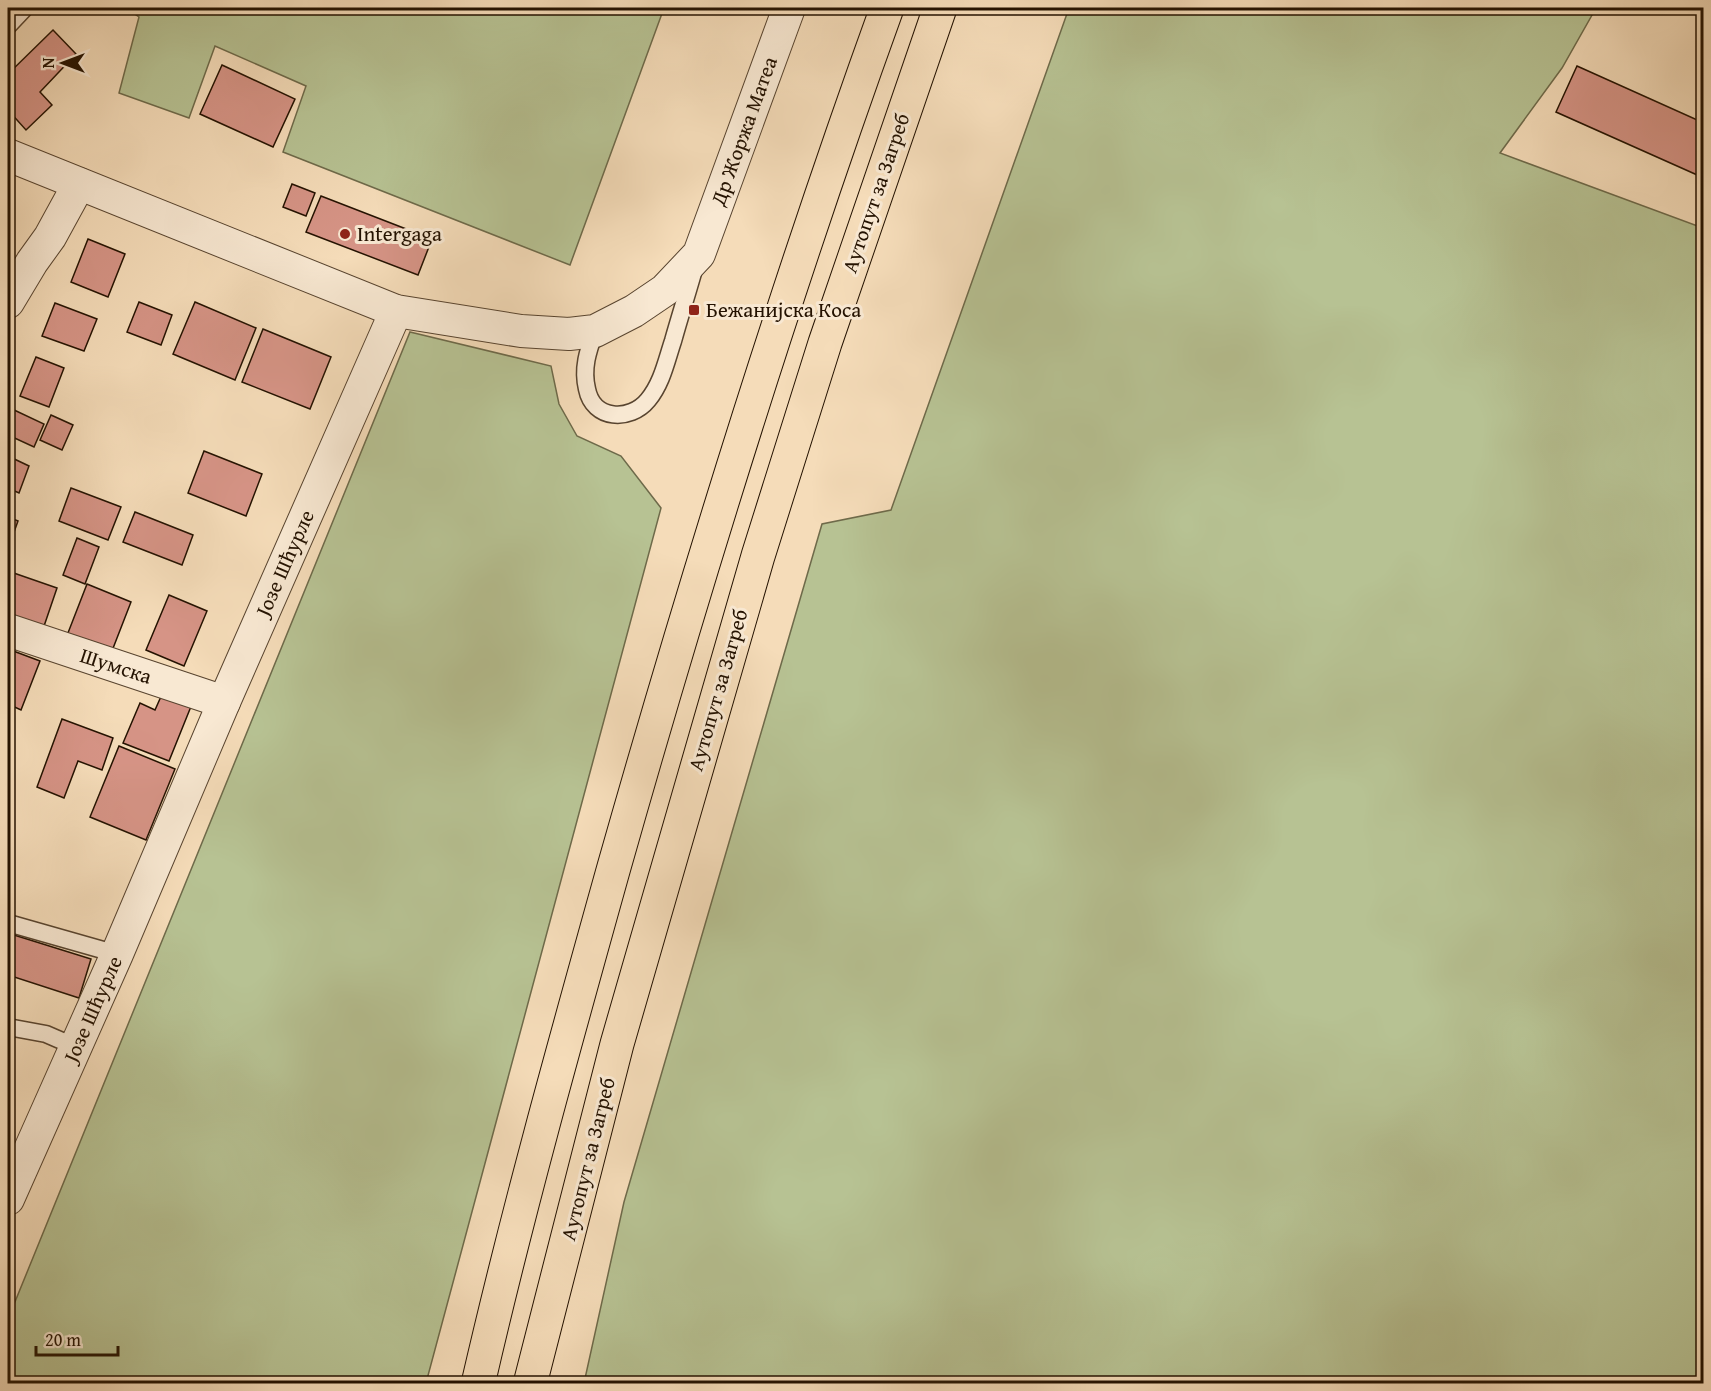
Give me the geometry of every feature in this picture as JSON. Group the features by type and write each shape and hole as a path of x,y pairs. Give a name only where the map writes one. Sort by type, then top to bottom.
{"highway":[{"path":"478,1383 548,1105 694,594 754,402 887,8"},
{"name":"Аутопут за Загреб","path":"530,1383 617,1044 758,556 825,343 940,8"}],"street":[{"name":"Др Жоржа Матеа","path":"699,254 789,8"},
{"path":"8,155 396,311 521,331 569,334 595,331 634,312 666,290 699,254"},
{"path":"8,302 32,262 51,237 79,184"},
{"name":"Јозе Шћурле","path":"8,1199 396,311"},
{"name":"Шумска","path":"8,630 224,702"}],"lane":[{"path":"8,26 26,8"},
{"path":"595,331 586,356 587,391 599,408 608,413 630,414 647,401 661,378 699,254"},
{"path":"8,922 117,954"},
{"path":"8,1027 46,1034 76,1047"}],"green space":[{"path":"126,8 664,8 570,265 283,152 306,86 215,46 189,118 119,93 139,17"},
{"path":"1069,8 1596,8 1562,68 1500,153 1703,228 1703,1383 584,1383 624,1202 822,524 891,510"},
{"path":"410,332 551,366 559,404 577,436 621,456 661,508 426,1383 8,1383 8,1319"}],"building":[{"path":"53,30 76,54 40,92 52,105 26,130 8,110 8,74"},
{"path":"222,65 295,99 273,147 200,114"},
{"path":"1577,66 1704,123 1704,178 1556,112"},
{"path":"292,184 315,193 306,216 283,207"},
{"path":"321,196 432,239 418,275 306,232"},
{"path":"88,239 125,254 108,297 71,282"},
{"path":"139,302 172,315 161,345 127,332"},
{"path":"195,302 256,328 235,380 173,354"},
{"path":"55,303 97,319 84,351 42,336"},
{"path":"263,329 331,357 310,409 242,382"},
{"path":"36,357 64,368 49,407 20,396"},
{"path":"12,409 44,424 34,447 8,435 8,419"},
{"path":"51,415 73,425 62,450 40,440"},
{"path":"204,451 262,474 246,516 188,493"},
{"path":"8,456 29,466 19,493 8,488"},
{"path":"71,488 121,507 108,540 59,521"},
{"path":"135,512 193,535 182,565 123,542"},
{"path":"8,517 18,521 8,549"},
{"path":"77,538 99,547 85,584 63,575"},
{"path":"8,571 57,588 42,632 8,620"},
{"path":"87,584 131,602 110,656 66,638"},
{"path":"169,595 207,611 184,666 146,650"},
{"path":"8,649 40,661 21,710 8,704"},
{"path":"163,692 192,704 169,761 123,743 140,703 155,710"},
{"path":"62,719 113,738 102,770 78,761 64,798 37,787"},
{"path":"119,746 175,769 146,840 90,817"},
{"path":"14,935 91,959 79,998 8,975 8,954"}],"place":[{"name":"Intergaga","path":"345,234"},
{"name":"Бежанијска Коса","path":"694,310"}]}
